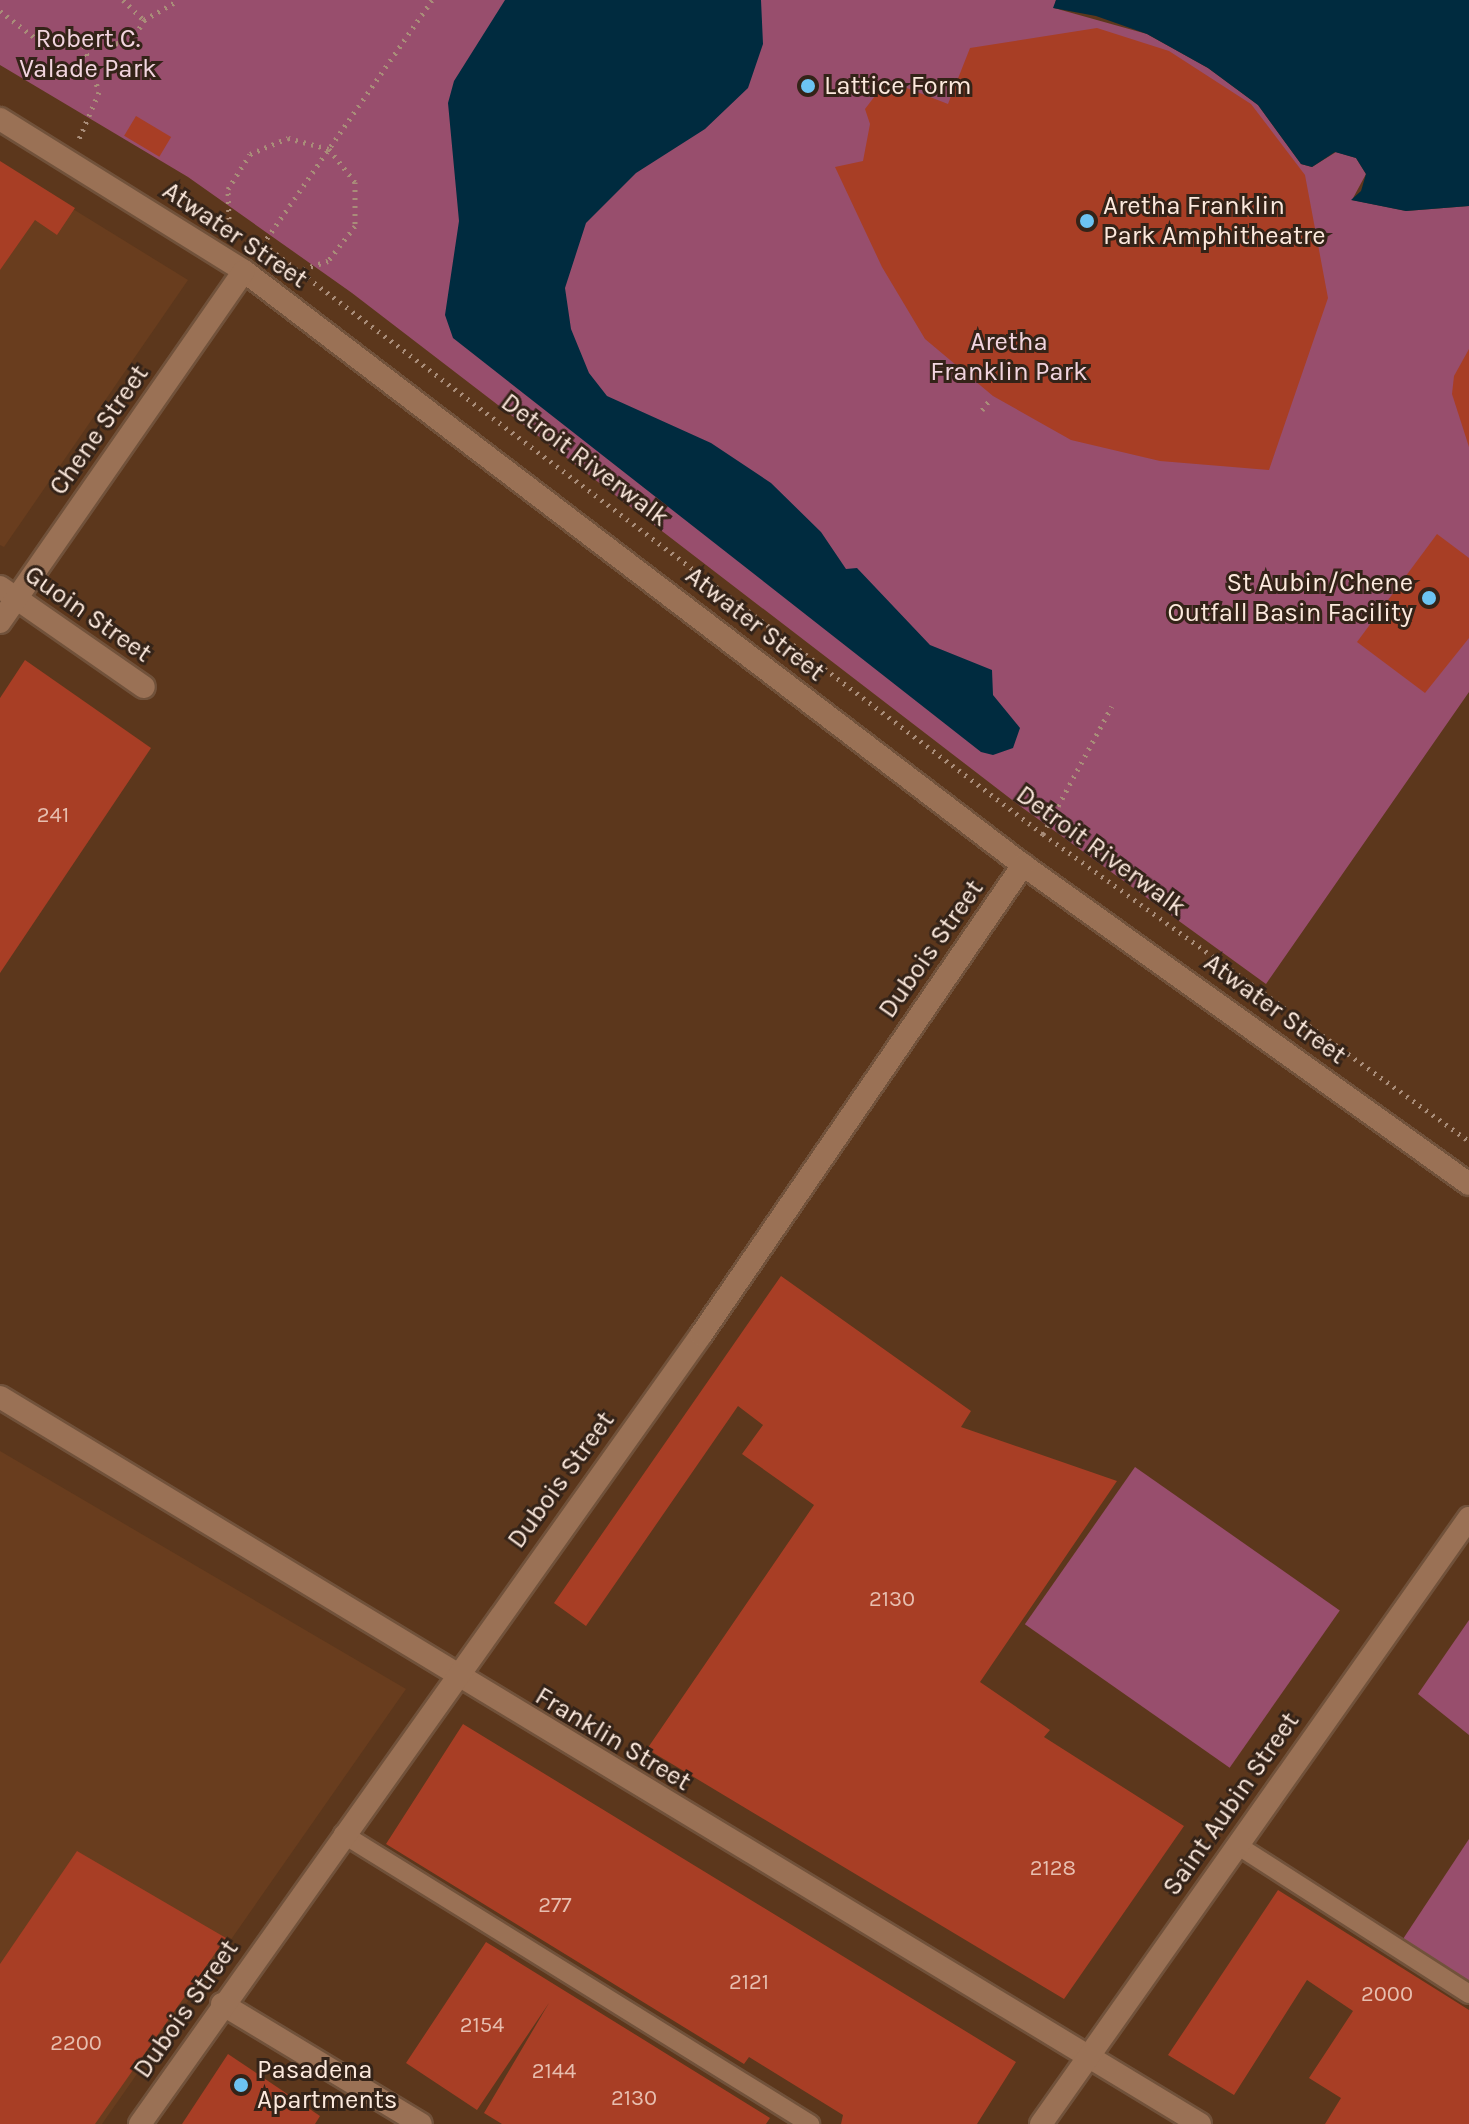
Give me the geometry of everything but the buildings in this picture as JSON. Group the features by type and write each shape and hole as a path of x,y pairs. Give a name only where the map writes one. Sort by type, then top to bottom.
{"street":[{"name":"Atwater Street","path":"0,119 244,271 1023,865 1469,1184"},
{"name":"Chene Street","path":"0,622 8,593 244,271"},
{"name":"Guoin Street","path":"8,593 144,687"},
{"name":"Dubois Street","path":"140,2124 455,1676 701,1335 1023,865"},
{"name":"Franklin Street","path":"0,1397 455,1676 1200,2124"},
{"name":"Saint Aubin Street","path":"1041,2124 1086,2055 1469,1518"},
{"path":"222,2004 421,2124"}],"lane":[{"path":"343,1834 810,2124"},
{"path":"1237,1845 1469,1994"}],"path":[{"path":"123,0 144,20"},
{"path":"0,11 42,43 84,46 131,42 144,20 178,0"},
{"name":"Detroit Riverwalk","path":"432,0 263,244 1043,834 1469,1141"},
{"path":"66,160 99,92 84,46"},
{"path":"229,219 228,189 250,154 288,138 329,149 355,182 355,226 328,261 300,270"},
{"path":"982,410 989,401"},
{"path":"1043,834 1112,706"}],"shaded area":[{"path":"0,164 188,280 4,547 0,545"},
{"path":"0,1451 406,1689 102,2124 0,2124"}],"green space":[{"name":"Aretha Franklin Park","path":"0,0 1056,0 1054,8 1147,34 1208,68 1258,105 1301,164 1312,167 1336,152 1356,158 1366,174 1352,200 1406,211 1469,206 1469,692 1266,984 1020,806 352,293 188,177 0,65"},
{"path":"1135,1467 1340,1610 1230,1768 1025,1624"},
{"path":"1469,1620 1469,1735 1418,1694"},
{"path":"1469,1839 1469,1981 1403,1939"}],"water":[{"path":"505,0 761,0 763,44 748,88 705,129 636,173 586,223 565,288 571,329 589,373 607,396 711,443 771,483 821,532 846,569 857,568 930,645 992,670 993,695 1020,728 1013,748 993,755 981,752 453,338 445,315 459,221 448,103 454,81"},
{"path":"1056,0 1469,0 1469,206 1406,211 1351,200 1361,191 1366,174 1356,158 1335,152 1312,167 1301,164 1258,105 1208,68 1147,34 1096,16 1053,8"}],"place":[{"name":"Lattice Form","path":"808,86"},
{"name":"Aretha Franklin Park Amphitheatre","path":"1087,221"},
{"name":"St Aubin/Chene Outfall Basin Facility","path":"1429,598"},
{"name":"Pasadena Apartments","path":"241,2085"}],"park label":[{"name":"Robert C. Valade Park","path":"88,54"}]}
